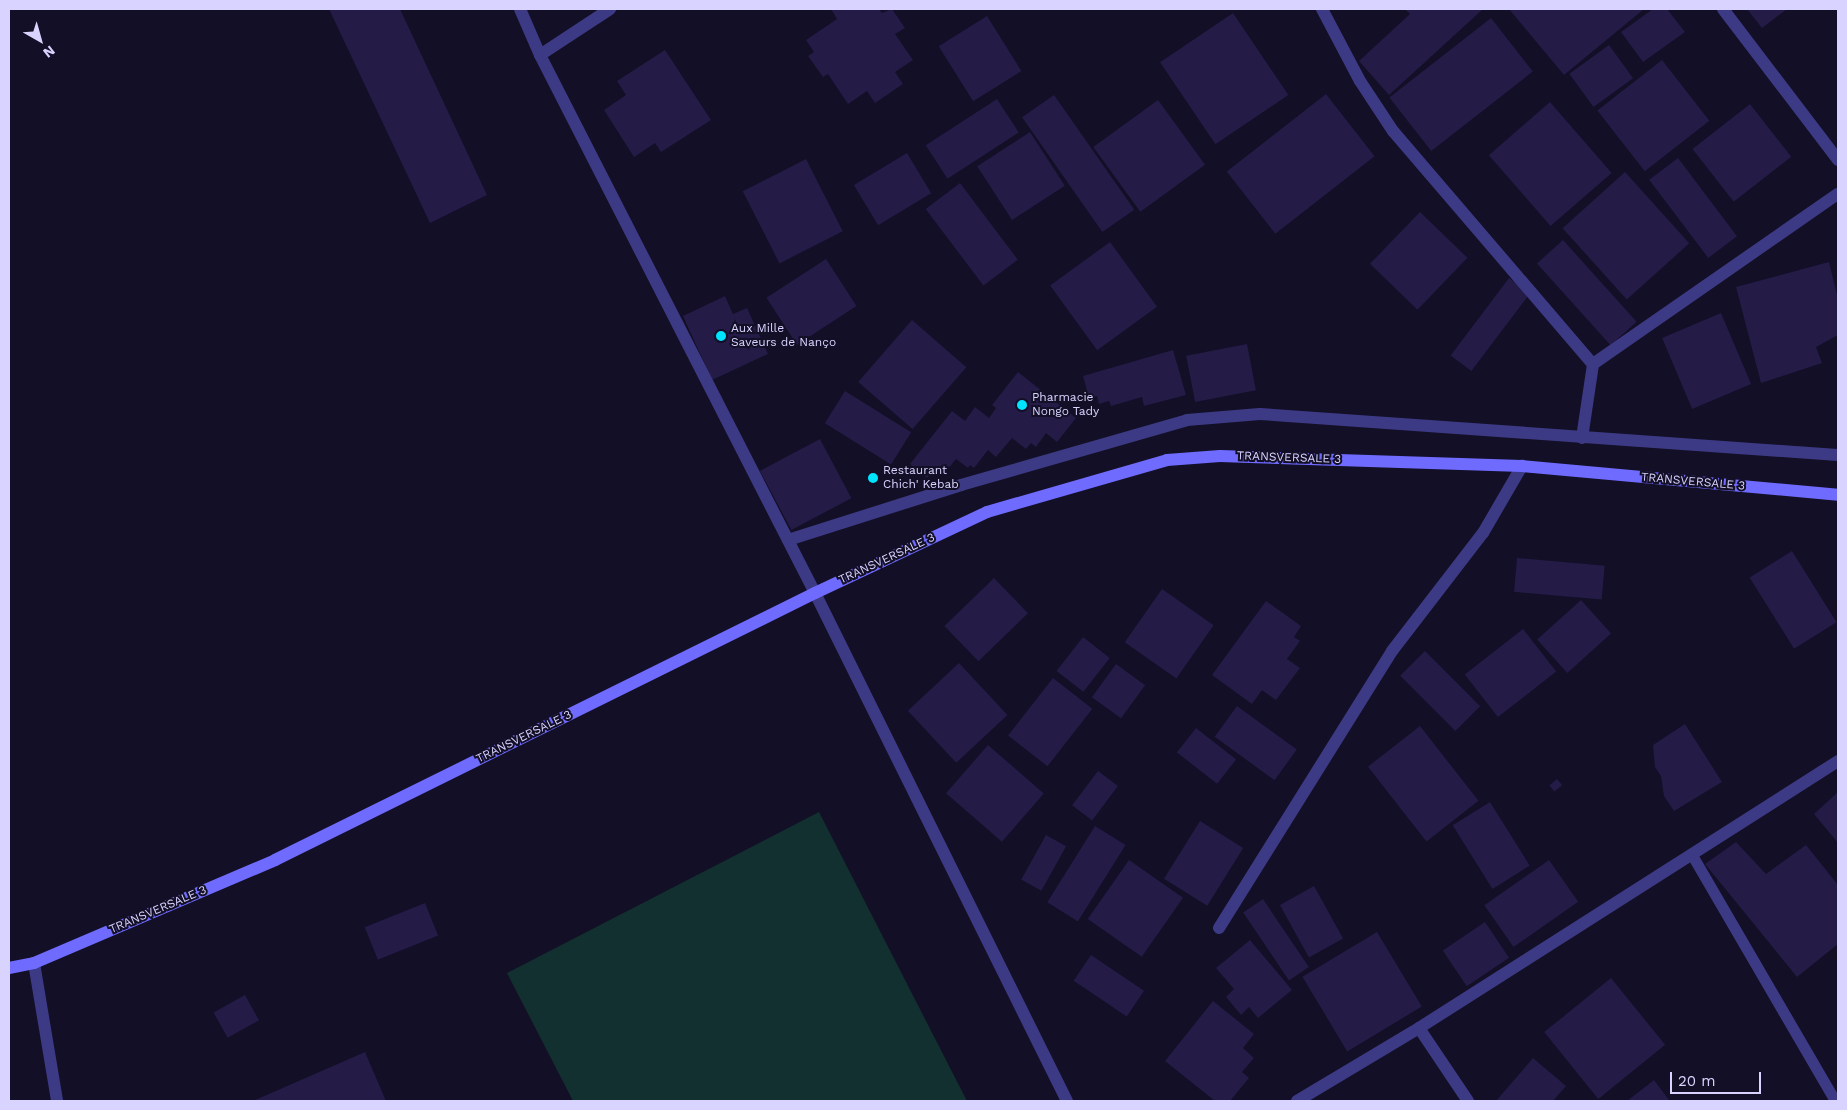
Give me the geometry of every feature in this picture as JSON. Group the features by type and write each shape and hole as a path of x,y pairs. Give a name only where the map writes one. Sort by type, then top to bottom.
{"main road":[{"name":"TRANSVERSALE 3","path":"9,968 34,963 275,860 815,593 988,512 1167,460 1220,456 1522,466 1838,495"}],"street":[{"path":"520,9 540,55 815,593 1067,1101"},
{"path":"540,55 610,9"},
{"path":"1322,9 1360,81 1393,130 1594,364"},
{"path":"1723,9 1838,160"},
{"path":"1582,438 1594,364 1838,194"},
{"path":"788,540 962,485 1187,420 1260,414 1838,455"},
{"path":"1219,928 1392,651 1483,533 1522,466"},
{"path":"1298,1101 1419,1028 1838,761"},
{"path":"34,963 57,1101"},
{"path":"1419,1028 1468,1101"}],"lane":[{"path":"1692,855 1835,1101"}],"green space":[{"path":"819,812 967,1101 573,1101 507,973"}],"building":[{"path":"329,9 400,9 487,195 430,223"},
{"path":"831,9 879,9 882,13 892,9 905,28 895,34 913,60 895,72 903,84 875,103 867,91 848,104 828,74 823,77 808,56 814,52 806,40 837,19"},
{"path":"1405,9 1482,10 1389,95 1359,61 1410,14"},
{"path":"1509,9 1644,9 1564,75"},
{"path":"1653,9 1667,9 1685,32 1643,62 1621,32"},
{"path":"1747,9 1787,9 1762,28"},
{"path":"1233,13 1288,95 1215,144 1160,62"},
{"path":"987,16 1021,71 973,101 939,46"},
{"path":"1491,18 1533,72 1431,151 1389,97"},
{"path":"1609,45 1633,78 1593,107 1569,74"},
{"path":"665,50 711,120 661,152 655,143 634,157 604,110 626,95 617,81"},
{"path":"1662,60 1709,121 1645,171 1597,110"},
{"path":"1326,94 1375,156 1275,234 1227,172"},
{"path":"1054,95 1134,210 1102,232 1022,117"},
{"path":"997,99 1019,133 947,179 926,145"},
{"path":"1158,100 1205,165 1140,212 1093,147"},
{"path":"1550,102 1612,173 1551,226 1489,155"},
{"path":"1750,104 1791,157 1734,202 1692,149"},
{"path":"1030,132 1065,186 1012,220 977,166"},
{"path":"907,153 931,193 878,225 854,185"},
{"path":"1678,158 1737,236 1708,258 1649,180"},
{"path":"806,159 843,231 780,263 743,191"},
{"path":"1625,172 1689,243 1627,300 1563,228"},
{"path":"960,183 1018,260 983,286 926,209"},
{"path":"1420,212 1467,258 1417,310 1370,264"},
{"path":"1563,240 1637,322 1611,345 1537,263"},
{"path":"1110,242 1157,307 1097,350 1050,285"},
{"path":"826,259 856,306 797,345 766,298"},
{"path":"1829,262 1838,299 1838,335 1816,347 1822,363 1761,383 1736,287"},
{"path":"1509,278 1530,294 1471,371 1451,355"},
{"path":"725,296 733,314 747,308 768,354 712,380 683,316"},
{"path":"1721,313 1751,384 1692,409 1662,338"},
{"path":"912,320 966,367 913,429 858,382"},
{"path":"1247,344 1256,390 1195,402 1186,356"},
{"path":"1173,350 1186,395 1144,406 1142,397 1111,406 1109,401 1099,404 1097,396 1089,398 1083,376"},
{"path":"1018,372 1076,418 1057,442 1046,433 1036,447 1031,443 1026,449 1012,438 996,457 988,450 974,468 970,465 968,468 956,459 943,475 934,468 927,478 910,464 952,411 965,421 975,407 989,418 996,408 992,405"},
{"path":"845,391 911,432 891,465 825,423"},
{"path":"820,439 851,498 791,530 760,471"},
{"path":"1792,551 1837,622 1794,649 1750,577"},
{"path":"1517,558 1605,566 1602,600 1514,592"},
{"path":"994,578 1028,613 978,661 944,626"},
{"path":"1162,589 1214,625 1176,678 1125,642"},
{"path":"1581,600 1611,633 1567,673 1537,639"},
{"path":"1266,601 1301,626 1294,637 1300,641 1287,659 1300,668 1276,700 1262,690 1252,704 1212,675"},
{"path":"1523,629 1556,672 1498,717 1465,675"},
{"path":"1083,637 1110,658 1083,692 1057,671"},
{"path":"1425,651 1480,706 1455,731 1400,676"},
{"path":"959,663 1007,715 956,763 908,711"},
{"path":"1116,664 1145,685 1121,718 1092,697"},
{"path":"1053,678 1092,709 1047,766 1008,736"},
{"path":"1237,706 1297,749 1275,780 1215,737"},
{"path":"1685,724 1722,782 1674,811 1664,796 1661,776 1655,767 1653,745"},
{"path":"1420,726 1478,801 1426,841 1368,767"},
{"path":"1196,728 1236,759 1217,784 1177,752"},
{"path":"988,745 1044,794 1002,842 946,793"},
{"path":"1098,771 1118,786 1092,820 1072,805"},
{"path":"1557,779 1562,785 1554,792 1549,785"},
{"path":"1838,792 1838,843 1814,814"},
{"path":"1490,802 1530,866 1492,889 1453,825"},
{"path":"1200,821 1243,848 1207,906 1164,879"},
{"path":"1095,826 1126,845 1078,921 1047,902"},
{"path":"1046,835 1066,846 1041,891 1021,880"},
{"path":"1736,842 1766,874 1806,845 1838,885 1838,944 1797,977 1705,864"},
{"path":"1129,860 1183,898 1142,957 1088,919"},
{"path":"1549,860 1578,902 1514,947 1484,905"},
{"path":"1314,886 1343,938 1309,957 1280,905"},
{"path":"1263,899 1309,967 1289,980 1243,912"},
{"path":"425,903 438,935 378,960 365,927"},
{"path":"1485,922 1509,958 1467,986 1443,951"},
{"path":"1377,932 1422,1007 1347,1051 1302,977"},
{"path":"1250,940 1292,990 1258,1018 1249,1007 1241,1015 1226,997 1234,989 1216,968"},
{"path":"1091,955 1144,991 1127,1016 1074,981"},
{"path":"1611,978 1665,1045 1598,1099 1544,1032"},
{"path":"245,995 259,1020 228,1038 214,1012"},
{"path":"1213,1001 1254,1034 1243,1048 1254,1058 1242,1072 1249,1078 1230,1101 1215,1101 1165,1061"},
{"path":"365,1052 386,1101 253,1101"},
{"path":"1533,1058 1566,1086 1553,1101 1496,1101"},
{"path":"1654,1080 1669,1100 1627,1101"}],"place":[{"name":"Aux Mille Saveurs de Nanço","path":"721,336"},
{"name":"Pharmacie Nongo Tady","path":"1022,405"},
{"name":"Restaurant Chich' Kebab","path":"873,478"}]}
